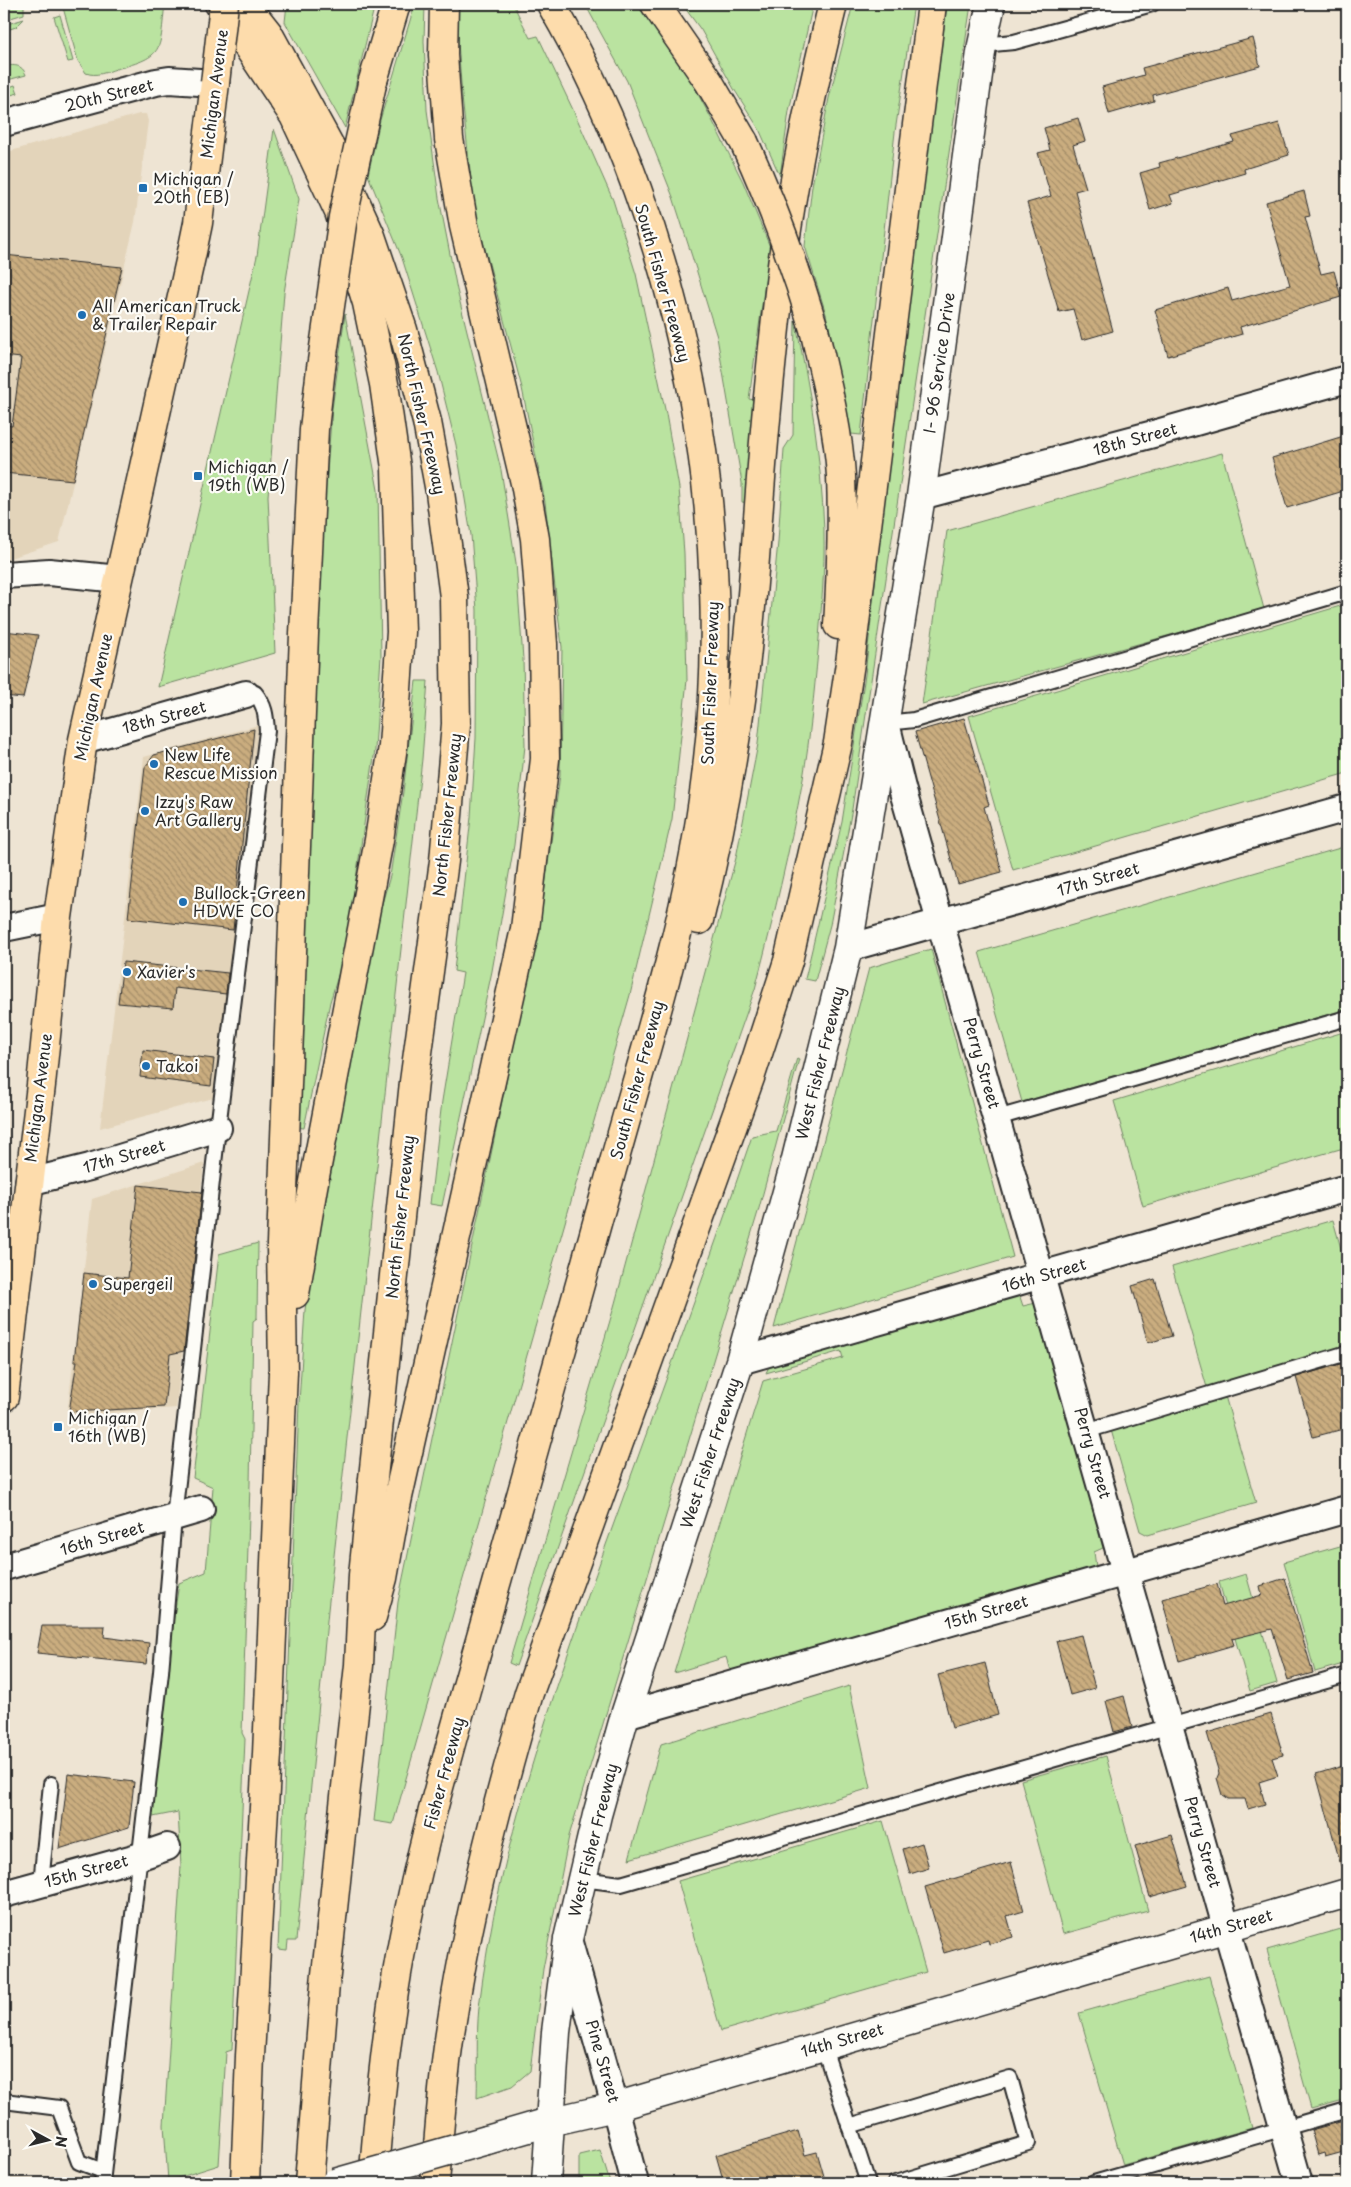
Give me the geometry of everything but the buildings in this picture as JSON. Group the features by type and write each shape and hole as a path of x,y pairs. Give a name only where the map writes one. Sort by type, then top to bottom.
{"main road":[{"path":"219,4 294,116 339,212 367,303 384,384 396,468 401,632 393,746 380,840 312,1187 283,1372"},
{"name":"Michigan Avenue","path":"4,1397 13,1239 29,1182 58,917 83,740 192,252 210,127 224,4"},
{"name":"North Fisher Freeway","path":"245,4 268,33 332,150 370,236 403,330 427,422 440,492 454,597 456,724 444,862 412,1102 363,1575 359,1666"},
{"path":"245,2183 250,2056 267,1754 283,1372 282,1234 304,634 314,429 343,217 372,84 396,4"},
{"path":"309,2183 325,1984 359,1666 383,1578 396,1506 525,929 545,759 543,644 535,538 525,483 464,226 449,139 443,55 444,4"},
{"name":"South Fisher Freeway","path":"551,4 598,94 621,149 642,206 662,270 693,390 711,523 714,604 711,724 703,800 689,880 667,971 557,1371"},
{"path":"655,4 709,82 744,142 769,196 790,252 814,330 832,408 841,475 841,568 820,820"},
{"path":"557,1371 606,1248 698,925 728,786 743,688 753,592 759,504 779,290 799,156 833,4"},
{"path":"434,2183 449,2041 464,1955 483,1862 507,1768 529,1693 751,1075 788,961 838,743 850,663 932,4"},
{"name":"Fisher Freeway","path":"373,2183 381,2082 393,1998 417,1875 444,1771 557,1371"}],"street":[{"name":"I- 96 Service Drive","path":"886,722 921,496 982,45 991,4"},
{"name":"20th Street","path":"4,123 156,82 169,80 215,83"},
{"name":"18th Street","path":"921,496 1157,433 1347,379"},
{"path":"4,575 49,572 118,579"},
{"name":"18th Street","path":"83,740 246,694"},
{"name":"Perry Street","path":"886,722 902,788 1228,1927 1299,2183"},
{"name":"West Fisher Freeway","path":"546,2183 556,2032 568,1940 582,1879 625,1715 740,1361 795,1163 848,948 886,722"},
{"name":"17th Street","path":"848,948 1347,808"},
{"path":"4,928 58,917"},
{"name":"17th Street","path":"29,1182 218,1128"},
{"name":"16th Street","path":"740,1361 1347,1188"},
{"name":"16th Street","path":"4,1567 201,1509"},
{"name":"15th Street","path":"625,1715 1347,1509"},
{"name":"15th Street","path":"4,1894 167,1847"},
{"name":"14th Street","path":"335,2183 549,2122 616,2107 1347,1893"},
{"name":"Pine Street","path":"568,1940 616,2107 634,2183"}],"lane":[{"path":"982,45 1014,42 1152,4"},
{"path":"886,722 914,720 1347,592"},
{"path":"4,2101 59,2108 79,2162 103,2177 141,1856 161,1672 174,1517 218,1128 267,731 262,701 255,693 246,694"},
{"path":"997,1118 1347,1018"},
{"path":"1086,1431 1347,1353"},
{"path":"582,1879 621,1884 1347,1676"},
{"path":"41,1884 51,1784"},
{"path":"824,2045 868,2183"},
{"path":"849,2126 1010,2078 1028,2143 895,2183"},
{"path":"1094,2183 1347,2110"}],"shaded area":[{"path":"139,114 146,114 148,121 135,222 59,542 4,560 4,153"},
{"path":"258,725 217,1097 100,1128 144,757"},
{"path":"204,1163 176,1408 67,1416 92,1199"}],"green space":[{"path":"4,4 24,4 24,14 4,20"},
{"path":"62,4 165,4 162,32 157,49 144,60 101,74 86,73 78,61"},
{"path":"287,4 375,4 345,128 285,22"},
{"path":"415,4 425,4 424,41 427,110 439,198 457,290 501,470 516,563 523,659 525,746 514,845 492,971 442,1206 430,1204 442,1101 463,973 454,971 471,817 476,738 477,610 471,535 456,445 438,372 402,258 368,175 380,120"},
{"path":"458,4 513,4 530,38 538,36 613,200 636,274 666,414 679,488 684,553 687,680 672,819 630,995 393,1824 374,1821 398,1602 542,909 560,775 562,647 545,502 522,388 474,207 462,97 457,28"},
{"path":"585,4 636,4 682,65 743,182 770,247 749,399 759,401 749,503 742,502 742,483 717,337 673,197 627,81"},
{"path":"682,4 813,4 789,111 780,176 759,129 701,30"},
{"path":"853,4 914,4 895,132 861,435 851,434 826,314 805,246 812,186 829,98"},
{"path":"947,4 971,4 852,809 830,925 815,981 805,979 842,822 865,675 889,454"},
{"path":"60,15 73,61 68,62 54,17"},
{"path":"24,19 16,27 4,31 4,25"},
{"path":"4,66 20,67 26,75 4,81"},
{"path":"15,85 18,93 4,97 4,89"},
{"path":"274,129 299,199 284,293 268,496 275,653 158,687 257,256"},
{"path":"345,314 378,490 381,656 375,750 345,953 330,1002 304,1128 294,1127 305,941 324,509 332,409"},
{"path":"795,321 814,425 820,477 824,545 812,715 793,832 755,989 516,1666 509,1663 614,1307 736,858 758,744 778,542 784,449 793,435"},
{"path":"1222,453 1264,609 922,704 947,531"},
{"path":"1347,604 1347,773 1013,870 969,716"},
{"path":"416,681 428,681 422,759 328,1610 296,1941 288,1941 287,1950 278,1949 299,1402 305,1310 320,1205 366,959 390,876 403,792"},
{"path":"1347,846 1347,1009 1022,1102 979,952"},
{"path":"931,949 1013,1257 774,1328 869,968"},
{"path":"1347,1031 1347,1147 1143,1206 1114,1101"},
{"path":"797,1058 799,1059 758,1212 569,1836 543,1969 530,2071 512,2086 477,2098 478,2018 488,1948 499,1889 530,1773 566,1658 699,1290 752,1136 776,1131"},
{"path":"1333,1220 1347,1270 1347,1350 1208,1391 1172,1267"},
{"path":"258,1243 257,1318 253,1321 242,1733 245,1739 232,2050 226,2052 219,2165 168,2181 164,2125 181,1866 178,1812 148,1818 166,1669 179,1583 206,1572 213,1487 193,1478 219,1254"},
{"path":"1018,1291 1023,1306 1036,1303 1044,1330 1103,1548 1094,1552 1096,1567 731,1673 726,1657 674,1673 763,1381 843,1358 841,1351 766,1373 771,1362"},
{"path":"1225,1396 1256,1503 1148,1535 1140,1531 1111,1430"},
{"path":"1347,1544 1347,1663 1315,1672 1284,1562"},
{"path":"1246,1574 1277,1683 1250,1691 1219,1582"},
{"path":"849,1686 871,1788 629,1859 661,1744"},
{"path":"1106,1756 1148,1911 1063,1934 1021,1780"},
{"path":"883,1821 926,1972 721,2031 678,1881"},
{"path":"1347,1927 1347,2099 1311,2109 1267,1950"},
{"path":"1209,1976 1252,2128 1123,2165 1079,2013"},
{"path":"600,2150 610,2183 579,2183 579,2155"}],"place":[{"name":"Michigan / 20th (EB)","path":"143,188"},
{"name":"All American Truck & Trailer Repair","path":"82,315"},
{"name":"Michigan / 19th (WB)","path":"198,476"},
{"name":"New Life Rescue Mission","path":"154,764"},
{"name":"Izzy's Raw Art Gallery","path":"145,811"},
{"name":"Bullock-Green HDWE CO","path":"183,902"},
{"name":"Xavier's","path":"127,972"},
{"name":"Takoi","path":"146,1066"},
{"name":"Supergeil","path":"93,1284"},
{"name":"Michigan / 16th (WB)","path":"58,1427"}]}
